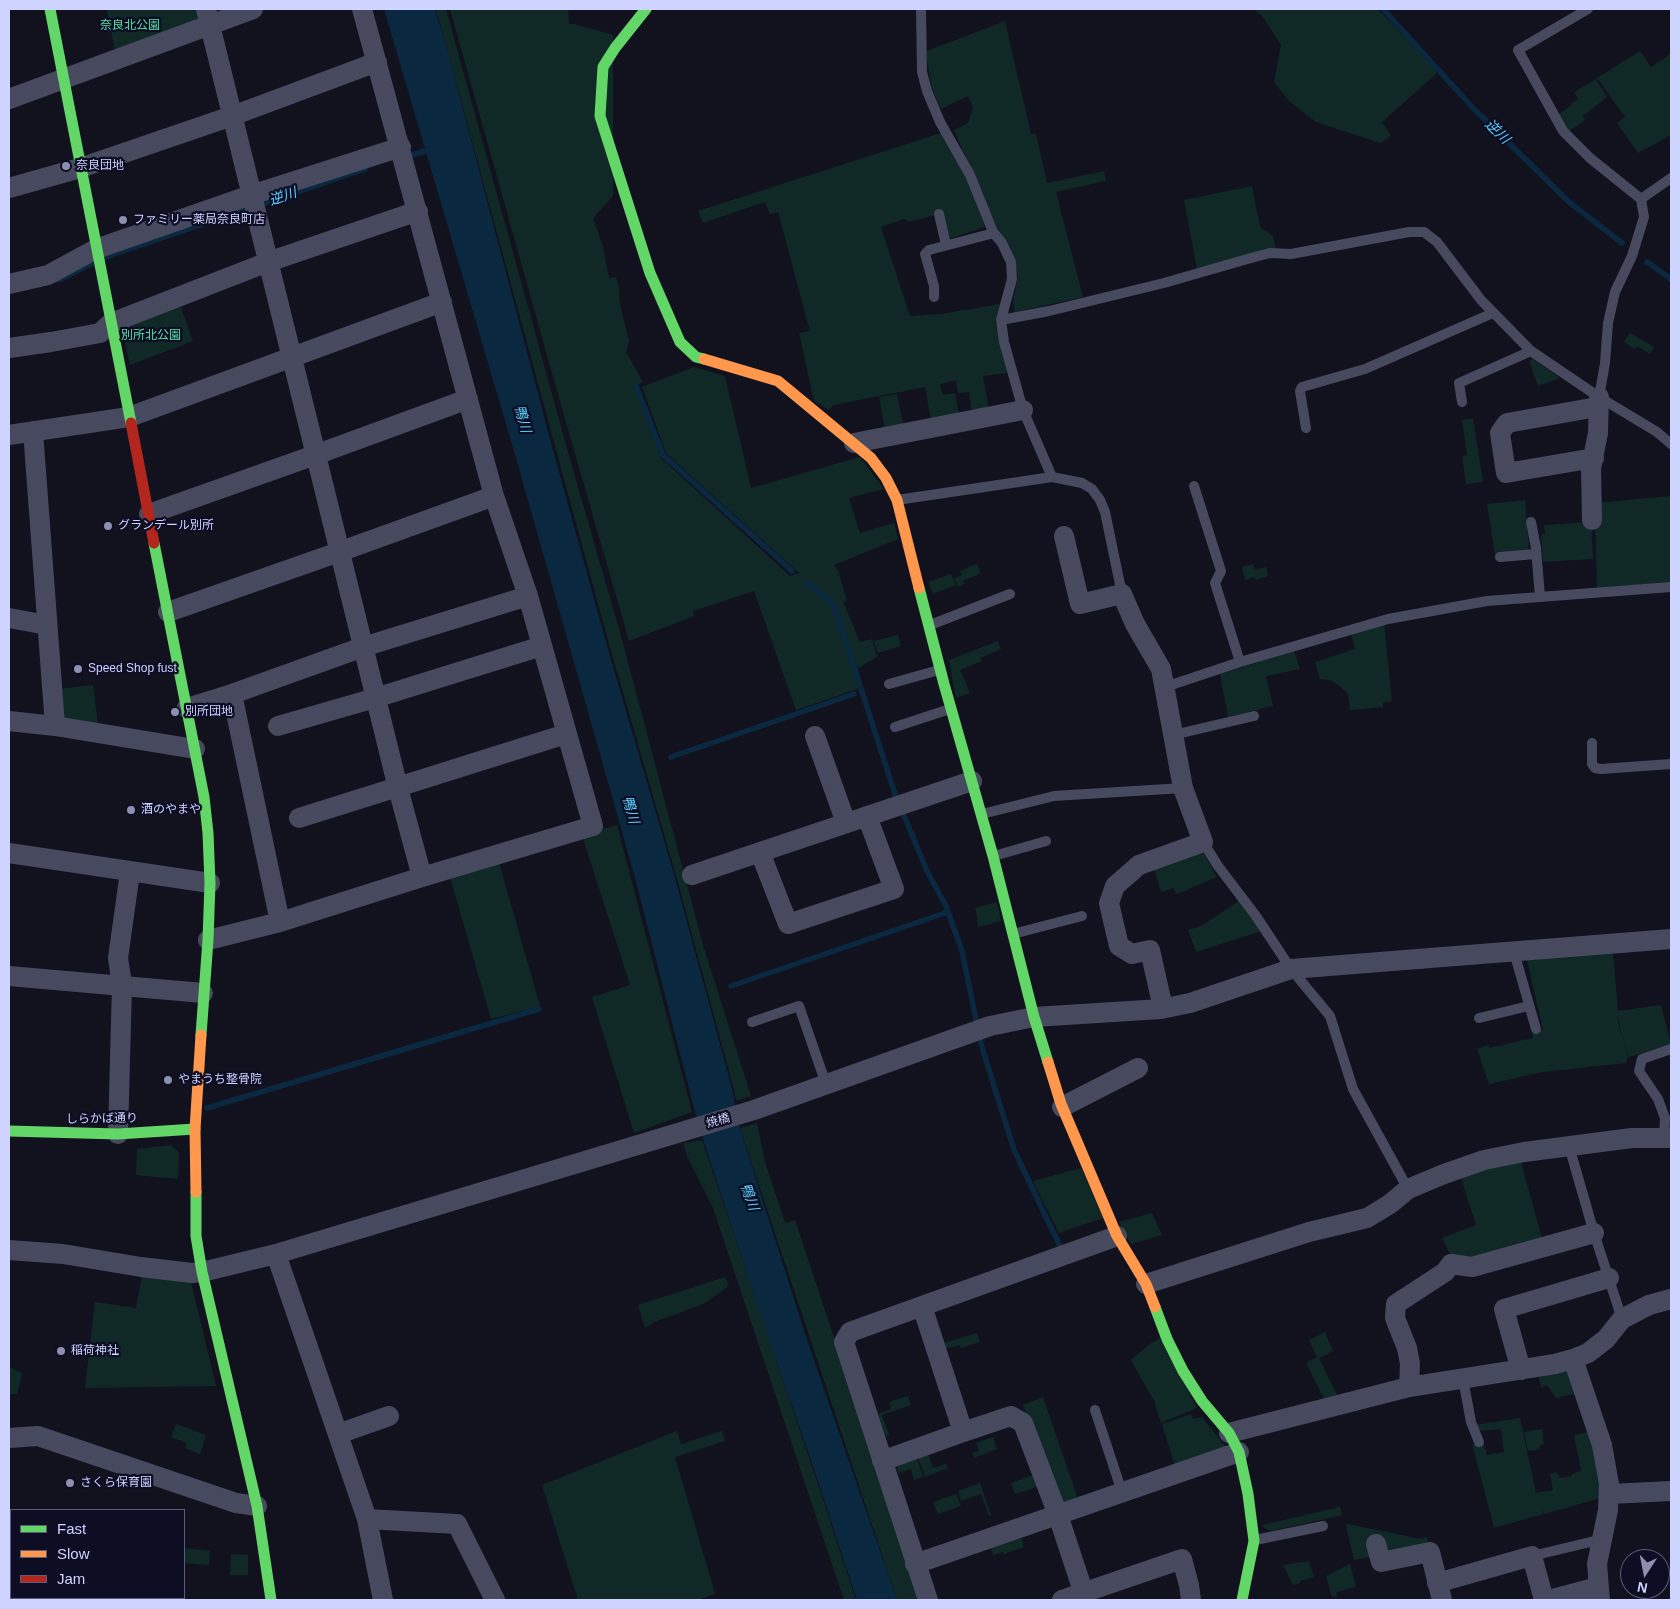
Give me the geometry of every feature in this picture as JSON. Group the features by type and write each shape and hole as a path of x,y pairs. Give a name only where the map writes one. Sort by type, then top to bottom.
{"street":[{"path":"50,9 96,253 195,749 208,833 210,883 208,940 195,1129 196,1236 202,1272 257,1506 272,1600"},
{"path":"9,99 208,16 253,9"},
{"path":"208,940 280,922 593,826 528,596 494,496 403,154 362,9"},
{"path":"646,9 615,48 603,67 600,116 650,273 680,342 696,357 778,381 871,458 886,478 897,500 940,670 993,856 1034,1017 1062,1107 1117,1236 1146,1284 1167,1339 1183,1372 1202,1401 1229,1433 1240,1452 1254,1541 1242,1600"},
{"path":"208,16 375,698 422,877"},
{"path":"9,188 80,168 232,116 377,62"},
{"path":"9,284 48,275 96,253 253,204 403,154"},
{"path":"9,348 100,332 111,323 268,262 418,210"},
{"path":"9,434 129,417 442,302"},
{"path":"149,514 315,456 468,399"},
{"path":"1592,520 1591,468 1594,458 1598,433 1598,402 1507,423 1500,433 1506,473 1594,458"},
{"path":"854,443 1024,410"},
{"path":"33,431 55,726"},
{"path":"168,612 494,496"},
{"path":"1064,536 1080,604 1122,594 1135,624 1161,669 1183,788 1203,842 1139,865 1115,886 1109,902 1119,946 1132,954 1150,950 1161,999 1161,1009"},
{"path":"187,708 232,694 363,647 528,596"},
{"path":"9,618 47,625"},
{"path":"278,726 542,646"},
{"path":"232,694 280,922"},
{"path":"9,721 55,726 195,749"},
{"path":"298,818 566,734"},
{"path":"815,736 846,823"},
{"path":"692,875 972,781"},
{"path":"760,852 788,924 886,892 894,889 868,816"},
{"path":"9,853 210,883"},
{"path":"118,1134 122,985 118,958 130,872"},
{"name":"焼橋","path":"9,1250 63,1254 141,1267 192,1273 202,1272 276,1254 754,1110 975,1031 1034,1017 1161,1009 1190,1002 1291,969 1671,939"},
{"path":"9,976 203,994"},
{"path":"1062,1107 1138,1068"},
{"name":"しらかば通り","path":"9,1131 118,1134 195,1129"},
{"path":"1146,1284 1309,1232 1367,1218 1390,1204 1408,1188 1484,1160 1524,1152 1632,1138 1668,1138"},
{"path":"1409,1387 1410,1364 1407,1348 1395,1318 1396,1304 1445,1272 1451,1264 1472,1268 1594,1233"},
{"path":"928,1600 844,1342 850,1332 1117,1236"},
{"path":"276,1254 367,1519 383,1600"},
{"path":"1521,1370 1504,1309 1609,1278"},
{"path":"1229,1433 1409,1387 1521,1370 1573,1359 1588,1353 1606,1339 1622,1319 1649,1305 1671,1299"},
{"path":"922,1306 963,1432"},
{"path":"1549,1600 1599,1594 1597,1564 1610,1494 1602,1445 1573,1359"},
{"path":"338,1434 389,1416"},
{"path":"882,1461 1011,1416 1023,1423 1058,1515 1085,1596"},
{"path":"9,1438 38,1436 236,1503 257,1506"},
{"path":"915,1564 1240,1452"},
{"path":"1610,1494 1671,1491"},
{"path":"367,1519 457,1524 495,1600"},
{"path":"1376,1544 1381,1562 1430,1552 1439,1592 1532,1556 1544,1600"},
{"path":"1062,1600 1085,1596 1182,1559 1191,1600"}],"lane":[{"path":"921,9 922,72 927,91 940,122 970,175 994,233 1002,243 1011,262 1012,279 1001,320 1004,342 1024,410 1052,477"},
{"path":"1588,9 1518,50 1563,131 1590,158 1641,199 1644,217 1632,256 1615,292 1608,323 1605,363 1598,402"},
{"path":"1641,199 1671,178"},
{"path":"939,214 946,245"},
{"path":"1001,320 1049,311 1164,283 1250,258 1270,254 1291,254 1409,232 1424,232 1437,242 1492,313 1531,351 1598,402 1656,432 1671,444"},
{"path":"934,297 934,286 925,254 929,250 994,233"},
{"path":"1306,428 1300,391 1302,388 1366,369 1492,313"},
{"path":"1462,402 1459,383 1531,351"},
{"path":"897,500 1052,477 1082,483 1092,489 1100,500 1105,512 1122,594"},
{"path":"1194,486 1221,571 1215,583 1240,662"},
{"path":"1531,522 1540,597"},
{"path":"1500,557 1536,554"},
{"path":"1165,687 1240,662 1388,619 1487,601 1671,587"},
{"path":"929,625 1010,594"},
{"path":"889,684 940,670"},
{"path":"895,727 951,709"},
{"path":"1173,735 1254,716"},
{"path":"1592,744 1592,764 1595,768 1671,764"},
{"path":"981,815 1054,796 1183,788"},
{"path":"993,856 1046,840"},
{"path":"1203,842 1291,969 1330,1016 1353,1089 1408,1188"},
{"path":"1013,934 1082,916"},
{"path":"1514,952 1536,1029"},
{"path":"752,1022 798,1006 826,1084"},
{"path":"1479,1018 1530,1006"},
{"path":"1668,1138 1665,1118 1658,1099 1639,1071 1642,1059 1671,1049"},
{"path":"1569,1146 1594,1233 1622,1319"},
{"path":"1463,1379 1471,1422 1479,1442"},
{"path":"1095,1410 1122,1492"},
{"path":"1254,1541 1323,1526"},
{"path":"1532,1556 1603,1539"}],"green space":[{"name":"奈良北公園","path":"107,9 198,9 200,20 115,51"},
{"path":"436,9 446,9 571,463 620,632 703,945 751,1096 736,1101 677,879 607,637"},
{"path":"450,9 568,9 569,24 613,35 613,196 593,218 603,247 609,278 616,277 619,289 620,305 629,341 626,352 643,382 634,386 661,458 790,576 799,573 666,453 642,387 694,367 725,376 751,488 860,457 884,489 849,498 860,533 894,523 898,539 834,565 838,571 847,600 843,602 860,642 872,639 877,657 858,668 863,687 796,710 754,591 693,611 694,616 629,641"},
{"path":"1254,9 1378,9 1438,72 1382,122 1391,136 1380,143 1316,122 1289,101 1274,82 1281,45 1263,17"},
{"path":"1005,21 1031,134 1036,134 1047,183 1104,171 1106,181 1056,192 1083,297 1015,312 1013,302 1018,276 1010,246 999,232 954,130 968,123 973,108 968,96 941,109 932,88 927,60 927,51"},
{"path":"1640,51 1651,67 1671,54 1671,135 1638,153 1617,123 1625,117 1597,78"},
{"path":"1596,79 1607,97 1583,116 1585,120 1568,132 1557,115 1578,99 1574,92"},
{"path":"941,133 968,181 985,227 948,239 940,213 910,222 904,219 881,227 910,316 941,314 1001,304 995,322 1007,373 983,376 989,410 972,412 969,392 958,393 956,380 940,384 943,395 955,393 959,415 931,420 925,387 833,405 829,410 814,401 799,333 810,331 778,212 770,214 765,202 703,223 698,211"},
{"path":"1252,186 1260,227 1273,236 1276,250 1197,269 1184,200"},
{"name":"別所北公園","path":"180,305 193,341 130,365 121,326"},
{"path":"1630,333 1654,347 1650,354 1637,346 1635,349 1624,342"},
{"path":"1533,359 1560,378 1538,386 1529,361"},
{"path":"897,394 903,425 885,429 879,397"},
{"path":"1473,418 1483,482 1466,484 1462,456 1467,455 1462,420"},
{"path":"1671,496 1671,582 1597,588 1595,503"},
{"path":"1525,500 1529,550 1495,554 1487,504"},
{"path":"1591,522 1593,559 1543,562 1541,535 1545,534 1544,525"},
{"path":"977,564 981,573 963,581 965,584 958,587 954,578 962,575 960,571"},
{"path":"1253,564 1255,570 1266,567 1268,576 1256,580 1255,577 1245,580 1242,567"},
{"path":"951,574 956,585 933,594 928,582"},
{"path":"1384,624 1392,701 1383,703 1383,707 1350,710 1348,694 1330,680 1320,679 1315,662 1355,649 1351,634"},
{"path":"898,635 901,646 878,653 874,641"},
{"path":"998,641 1001,649 980,658 982,661 960,670 970,693 956,698 949,660"},
{"path":"1294,651 1300,669 1266,676 1273,706 1228,717 1220,674"},
{"path":"93,685 98,725 62,719 59,689"},
{"path":"617,825 692,1112 634,1133 592,997 630,985 582,835"},
{"path":"1197,851 1204,854 1217,877 1177,894 1173,888 1161,892 1153,866"},
{"path":"498,859 540,1006 491,1019 449,874"},
{"path":"1239,901 1262,931 1196,952 1188,930 1201,926"},
{"path":"997,902 1001,921 978,927 975,908"},
{"path":"1613,952 1618,1011 1661,1005 1671,1044 1629,1057 1618,1016 1618,1023 1628,1056 1626,1063 1543,1072 1489,1084 1477,1049 1488,1045 1489,1048 1533,1038 1532,1032 1543,1030 1527,960"},
{"path":"757,1123 765,1162 785,1223 795,1220 921,1600 897,1600 740,1128"},
{"path":"702,1140 856,1600 844,1600 713,1208 687,1156 683,1143"},
{"path":"171,1145 179,1153 178,1179 136,1175 137,1149"},
{"path":"1520,1158 1543,1242 1464,1262 1452,1258 1442,1238 1476,1225 1460,1175"},
{"path":"1081,1168 1103,1218 1059,1233 1033,1181"},
{"path":"1152,1213 1162,1235 1131,1244 1119,1222"},
{"path":"142,1275 191,1282 216,1386 85,1388 95,1302 136,1308"},
{"path":"725,1277 729,1286 703,1304 654,1322 645,1328 638,1305"},
{"path":"1325,1332 1333,1351 1319,1358 1337,1395 1324,1399 1306,1363 1317,1357 1309,1340"},
{"path":"977,1333 980,1342 961,1348 959,1345 946,1349 944,1343"},
{"path":"1160,1338 1197,1408 1161,1423 1154,1401 1131,1360"},
{"path":"9,1367 22,1373 17,1394 9,1394"},
{"path":"1565,1371 1574,1394 1556,1398 1547,1385 1541,1388 1538,1374"},
{"path":"908,1396 911,1405 882,1415 889,1435 887,1436 884,1434 878,1414 891,1409 889,1402"},
{"path":"1043,1397 1078,1499 1061,1505 1023,1405"},
{"path":"1191,1414 1193,1419 1202,1417 1229,1451 1175,1466 1162,1424"},
{"path":"1520,1418 1536,1493 1553,1490 1550,1474 1556,1472 1561,1478 1572,1476 1572,1474 1581,1471 1574,1435 1589,1432 1596,1452 1601,1498 1544,1514 1540,1506 1543,1514 1494,1528 1472,1444 1483,1443 1487,1455 1504,1452 1501,1429 1479,1431 1475,1425"},
{"path":"176,1424 206,1435 200,1454 185,1448 187,1443 171,1437"},
{"path":"1542,1429 1544,1444 1540,1445 1540,1449 1528,1451 1524,1432"},
{"path":"677,1431 681,1444 722,1431 725,1441 675,1457 715,1594 697,1600 578,1600 542,1485"},
{"path":"993,1437 997,1449 974,1458 972,1453 979,1451 976,1443"},
{"path":"928,1454 933,1468 946,1464 948,1468 925,1477 918,1458"},
{"path":"917,1458 923,1477 914,1480 911,1469 899,1473 897,1468 899,1464"},
{"path":"1033,1475 1037,1487 1015,1494 1011,1483"},
{"path":"980,1483 991,1515 989,1516 981,1494 961,1501 958,1491"},
{"path":"956,1494 961,1506 938,1514 933,1502"},
{"path":"1340,1507 1342,1515 1270,1531 1262,1526 1262,1525"},
{"path":"1346,1525 1421,1539 1427,1537 1429,1546 1354,1560"},
{"path":"1021,1538 1024,1547 1004,1554 1003,1552 993,1555 991,1548"},
{"path":"185,1548 210,1551 209,1565 185,1563"},
{"path":"231,1554 248,1555 248,1575 230,1575"},
{"path":"1309,1561 1314,1577 1293,1585 1283,1565"},
{"path":"1350,1564 1356,1587 1336,1592 1337,1596 1332,1597 1326,1576"}],"water":[{"name":"鴨川","path":"384,9 435,9 551,443 609,653 675,878 731,1085 740,1129 808,1343 897,1600 857,1600 703,1139 634,874 516,458"}],"waterway":[{"name":"逆川","path":"1383,9 1474,109 1569,202 1622,243"},
{"name":"逆川","path":"405,157 432,149"},
{"name":"逆川","path":"106,257 365,169"},
{"name":"逆川","path":"1647,262 1671,279"},
{"name":"逆川","path":"59,280 91,264"},
{"path":"636,386 663,455 792,571"},
{"path":"806,582 834,605 895,794 927,871 946,906 962,951 981,1044 1014,1150 1059,1244"},
{"path":"671,757 854,694"},
{"path":"731,986 948,912"},
{"path":"207,1108 539,1009"}],"traffic: fast":[{"path":"50,9 131,423"},
{"path":"646,9 615,48 603,67 600,116 650,273 680,342 696,357 704,359"},
{"path":"154,543 204,797 208,833 210,883 201,1035"},
{"path":"919,588 993,856 1034,1017 1048,1062"},
{"path":"9,1131 118,1134 195,1129"},
{"path":"196,1192 196,1236 202,1272 257,1506 271,1600"},
{"path":"1155,1307 1167,1339 1183,1371 1202,1401 1229,1433 1239,1452 1248,1494 1254,1541 1242,1600"}],"traffic: slow":[{"path":"704,359 778,381 871,458 886,478 897,500 919,588"},
{"path":"196,1192 195,1129 201,1035"},
{"path":"1048,1062 1061,1104 1117,1236 1146,1284 1155,1307"}],"traffic: jam":[{"path":"131,423 154,543"}],"place":[{"name":"奈良団地","path":"66,166"},
{"name":"ファミリー薬局奈良町店","path":"123,220"},
{"name":"グランデール別所","path":"108,526"},
{"name":"Speed Shop fust","path":"78,669"},
{"name":"別所団地","path":"175,712"},
{"name":"酒のやまや","path":"131,810"},
{"name":"やまうち整骨院","path":"168,1080"},
{"name":"稲荷神社","path":"61,1351"},
{"name":"さくら保育園","path":"70,1483"}]}
